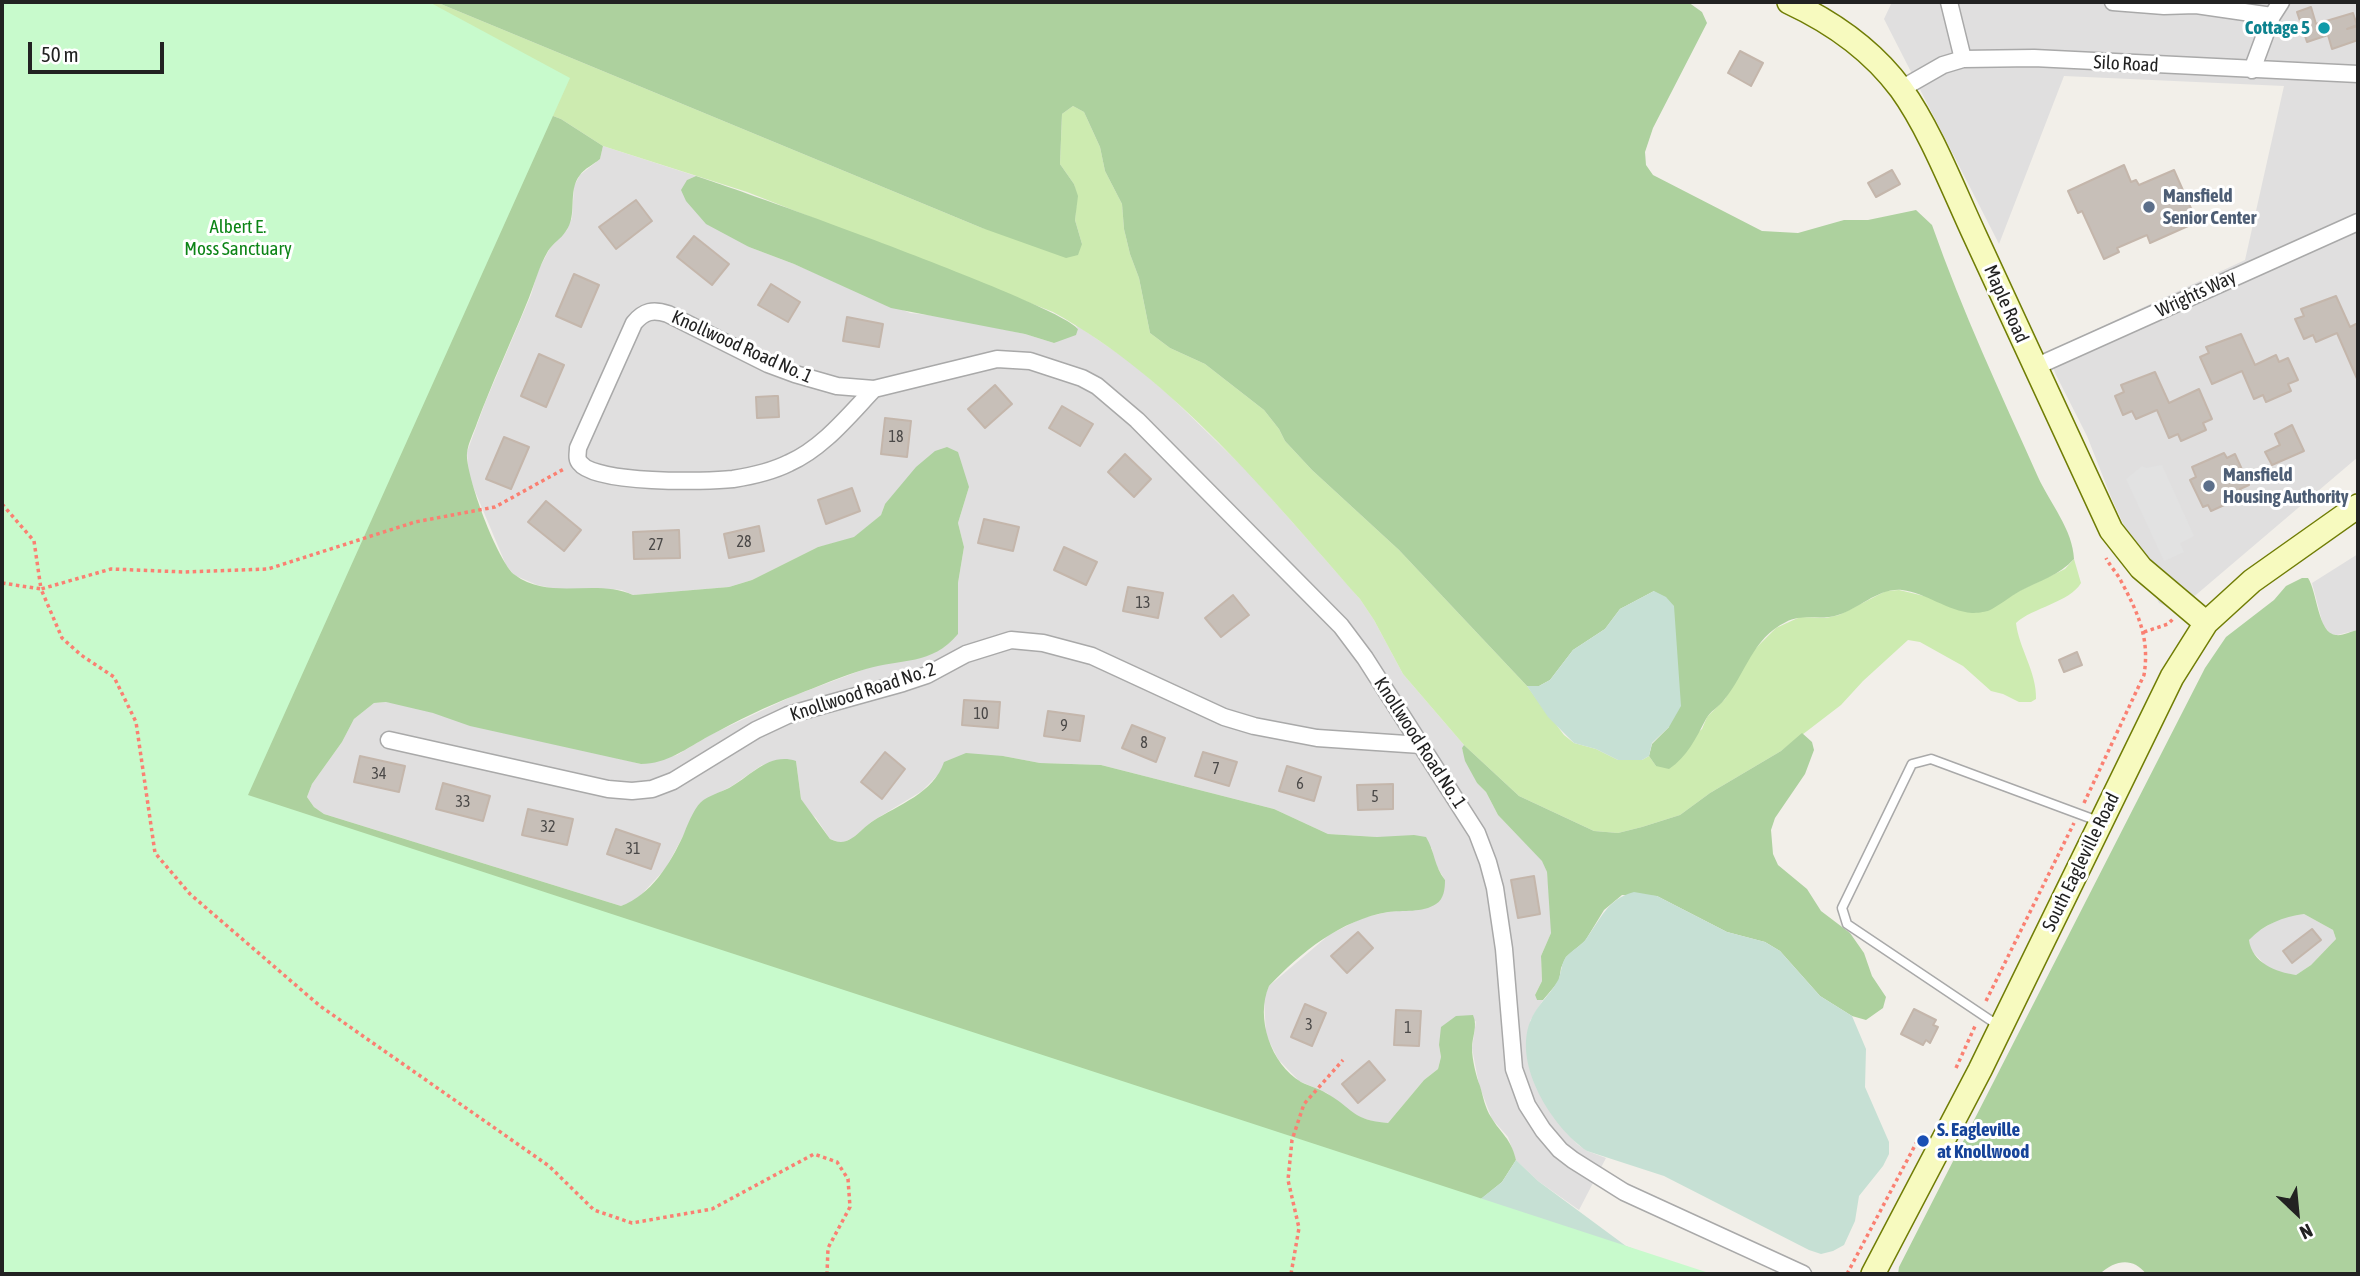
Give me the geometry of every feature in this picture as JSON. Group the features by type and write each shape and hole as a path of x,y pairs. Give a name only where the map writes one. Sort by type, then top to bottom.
{"main road":[{"name":"Maple Road","path":"1789,2 1816,14 1850,37 1901,89 1937,154 2111,530 2141,568 2206,623"},
{"name":"South Eagleville Road","path":"1873,1274 2001,1027 2172,677 2206,623 2252,581 2358,506"}],"street":[{"path":"1949,2 1963,59"},
{"path":"2113,2 2164,5 2195,3 2276,9 2252,70"},
{"name":"Silo Road","path":"1901,89 1942,65 1963,59 2034,58 2358,74"},
{"name":"Wrights Way","path":"2035,367 2358,222"},
{"name":"Knollwood Road No. 1","path":"578,461 578,448 634,323 649,311 668,314 732,348 795,374 837,386 874,389 997,359 1046,365 1097,386 1138,420 1341,626 1365,658 1477,833 1495,888 1504,949 1514,1069 1520,1089 1535,1119 1560,1150 1606,1181 1803,1274"},
{"path":"578,461 585,468 613,477 645,480 706,481 761,474 806,454 836,429 874,389"},
{"name":"Knollwood Road No. 2","path":"389,740 608,789 652,789 673,781 757,730 788,715 915,679 988,646 1011,640 1027,640 1092,656 1213,712 1254,726 1317,738 1421,745"}],"lane":[{"path":"2001,1027 1847,924 1842,908 1912,764 1931,759 2100,822"}],"path":[{"path":"2,583 41,589 111,569 185,572 268,569 415,522 495,507 578,461"},
{"path":"2,504 34,541 41,589 62,638 114,677 125,699 136,722 155,853 190,894 320,1006 549,1166 594,1210 632,1223 712,1209 814,1154 837,1162 848,1179 850,1207 828,1248 827,1274"},
{"path":"1955,1071 1980,1013 2079,814 2144,675 2147,654 2144,632 2120,579 2102,550"},
{"path":"2144,632 2168,624 2186,607"},
{"path":"1291,1274 1299,1228 1288,1180 1292,1140 1304,1104 1343,1060"},
{"path":"1847,1274 1923,1131"}],"shaded area":[{"path":"1892,2 2358,2 2358,457 2177,611 2159,603 2111,497 2087,436 2047,352 2245,260 2284,86 2064,76 1999,244 1884,19"},
{"path":"603,146 696,176 687,180 749,247 910,313 946,317 1054,343 1078,329 1075,324 1129,361 1169,395 1250,474 1360,599 1403,674 1464,745 1462,749 1477,783 1486,792 1498,815 1543,861 1547,872 1552,921 1551,933 1541,956 1542,981 1535,995 1537,1000 1543,1000 1530,1021 1552,1114 1577,1144 1606,1158 1579,1210 1538,1181 1516,1160 1508,1137 1492,1119 1479,1085 1472,1048 1476,1021 1439,1045 1441,1057 1438,1069 1424,1080 1388,1123 1356,1116 1327,1093 1299,1081 1278,1059 1266,1035 1264,998 1269,986 1329,935 1362,918 1426,908 1445,880 1433,860 1432,848 1377,837 1328,834 1274,809 1101,765 1040,763 1003,756 940,773 922,791 871,822 853,838 841,843 830,839 807,810 801,799 796,761 762,765 732,786 701,802 666,868 641,895 621,906 324,814 314,807 307,797 312,784 342,742 354,719 374,703 399,704 641,764 677,755 710,735 793,696 958,634 958,583 964,547 958,523 969,487 885,504 881,515 854,538 818,547 752,580 729,587 633,595 610,589 561,590 537,585 514,575 506,565 469,477 467,452 531,295 538,271 550,248 567,230 572,218 574,186 580,175 600,159"},
{"path":"2162,465 2194,536 2180,543 2184,552 2164,561 2126,479 2142,466 2146,468"},
{"path":"2358,554 2358,630 2331,634 2323,625 2312,583"},
{"path":"2304,914 2333,930 2336,939 2311,965 2296,975 2268,968 2250,949 2249,940 2255,933 2282,917"}],"green space":[{"name":"Albert E. Moss Sanctuary","path":"2,2 347,38 561,119 603,146 600,159 576,181 570,225 550,248 541,264 467,453 471,479 500,554 515,575 529,583 558,588 604,588 633,595 729,587 752,580 818,547 854,537 881,515 885,504 916,467 935,451 947,447 958,452 969,487 958,523 964,547 958,583 958,634 937,651 831,681 763,709 677,754 660,761 641,764 470,726 433,713 386,702 374,703 354,719 342,742 312,784 307,797 314,807 324,814 621,906 642,894 658,877 672,857 701,802 729,788 769,762 786,759 796,761 801,799 830,839 840,842 850,840 873,821 924,790 939,773 944,762 966,753 1040,763 1101,765 1274,809 1328,834 1426,837 1445,880 1439,902 1425,909 1371,916 1323,939 1294,961 1269,986 1265,999 1265,1026 1274,1052 1290,1074 1335,1098 1359,1116 1388,1123 1424,1080 1438,1069 1441,1057 1441,1027 1456,1016 1473,1015 1475,1027 1472,1052 1477,1077 1489,1113 1509,1141 1516,1160 1502,1182 1396,1268 2,1274"},
{"name":"Albert E. Moss Sanctuary","path":"2,2 429,2 570,78 248,795 1712,1274 2,1274"},
{"path":"292,2 436,2 982,228 1082,244 1075,220 1077,196 1074,184 1060,164 1062,114 1073,106 1084,112 1100,147 1105,171 1122,204 1124,229 1139,278 1150,333 1170,348 1205,364 1264,410 1285,441 1312,470 1399,550 1527,686 1564,735 1574,743 1596,749 1618,760 1642,760 1649,756 1656,766 1702,729 1707,717 1725,699 1751,653 1776,628 1800,617 1826,618 1839,615 1886,591 1899,590 1987,611 2019,591 2065,569 2074,559 2081,583 2076,590 2060,600 2016,623 2036,689 2036,699 2031,702 2019,702 1991,691 1963,666 1920,642 1908,640 1841,705 1781,751 1710,793 1680,815 1618,833 1594,831 1519,796 1464,745 1403,674 1360,599 1255,480 1180,405 1098,340 1053,312 747,192 603,146 561,119 347,38"},
{"path":"436,2 1688,2 1702,12 1707,23 1653,128 1645,152 1646,165 1653,175 1762,231 1798,233 1844,220 1868,220 1916,210 1932,225 1996,383 2038,477 2070,538 2074,559 2056,574 1986,611 1963,612 1911,592 1893,590 1838,615 1792,619 1774,629 1757,647 1732,690 1708,716 1681,759 1669,769 1656,766 1649,756 1652,744 1669,727 1654,591 1620,609 1605,629 1573,650 1550,680 1539,686 1527,686 1399,550 1312,470 1285,441 1264,410 1205,364 1170,348 1150,333 1139,278 1124,229 1122,204 1105,171 1100,147 1084,112 1073,106 1062,114 1060,164 1074,184 1078,196 1075,220 1082,244 1078,255 1066,258 982,228"},
{"path":"696,176 963,274 1059,316 1078,329 1076,335 1054,343 1025,334 891,308 794,264 749,247 706,224 686,201 681,190 687,180"},
{"path":"2308,578 2325,628 2336,635 2358,630 2358,1274 2146,1274 2135,1265 2124,1262 2100,1274 1898,1274 1899,1267 2205,668 2226,637 2274,600 2286,586","holes":["2304,914 2333,930 2336,939 2311,965 2296,975 2266,965 2255,955 2249,940 2274,922"]},
{"path":"1654,591 1666,597 1674,606 1681,706 1669,727 1652,743 1649,756 1642,760 1618,760 1596,749 1574,743 1548,717 1527,686 1539,686 1550,680 1573,650 1605,629 1620,609"},
{"path":"1802,733 1812,742 1814,750 1805,774 1775,818 1771,830 1773,854 1778,865 1807,889 1821,911 1850,933 1864,953 1872,976 1886,997 1883,1008 1866,1020 1852,1016 1820,996 1780,951 1765,942 1727,932 1657,896 1622,895 1604,910 1585,941 1566,957 1559,981 1543,1000 1537,1000 1535,995 1542,981 1541,956 1551,933 1547,872 1542,861 1498,815 1486,792 1477,783 1465,761 1462,748 1464,745 1519,796 1594,831 1618,833 1680,815 1710,793 1781,751"},
{"path":"1634,892 1657,896 1727,932 1765,942 1780,951 1820,996 1852,1016 1866,1049 1865,1087 1889,1142 1889,1154 1859,1196 1855,1221 1844,1245 1821,1254 1809,1250 1664,1176 1587,1151 1561,1127 1549,1111 1531,1075 1527,1057 1526,1039 1530,1022 1559,979 1566,957 1584,941 1617,899"},
{"path":"1516,1160 1538,1181 1626,1246 1699,1274 1386,1274 1502,1182"}],"building":[{"name":"Cottage 5","path":"2311,7 2316,24 2353,13 2357,25 2347,29 2358,26 2358,40 2332,49 2328,35 2307,42 2297,12"},
{"path":"1740,51 1763,63 1751,86 1728,73"},
{"name":"Mansfield Senior Center","path":"2124,165 2131,182 2136,180 2139,185 2174,170 2197,222 2150,243 2147,235 2117,248 2119,252 2104,259 2082,211 2078,213 2068,191"},
{"path":"1892,170 1900,184 1876,197 1868,183"},
{"path":"636,200 652,221 616,249 599,227"},
{"path":"694,236 729,264 712,285 677,257"},
{"path":"574,274 599,285 581,327 556,316"},
{"path":"771,284 800,302 788,322 758,305"},
{"path":"2336,296 2350,327 2358,323 2358,381 2337,333 2316,342 2313,335 2304,339 2295,319 2304,316 2301,309"},
{"path":"847,317 883,324 879,347 843,341"},
{"path":"2241,334 2255,365 2276,355 2279,362 2288,358 2298,380 2288,384 2291,391 2266,402 2263,395 2254,399 2242,371 2212,384 2200,357 2209,353 2206,347"},
{"path":"539,354 564,365 546,407 521,396"},
{"path":"2155,372 2169,403 2199,389 2212,419 2203,423 2206,430 2181,441 2178,434 2169,438 2157,410 2136,419 2132,411 2123,415 2115,396 2124,392 2121,385"},
{"path":"995,385 1012,404 985,428 968,409"},
{"path":"778,396 779,417 757,418 756,397"},
{"path":"1062,406 1093,424 1080,446 1049,428"},
{"path":"885,418 911,421 907,457 881,454"},
{"path":"2292,425 2304,451 2272,465 2265,452 2280,445 2275,434"},
{"path":"504,437 529,447 511,489 486,479"},
{"path":"2224,453 2227,458 2235,454 2249,485 2240,489 2244,496 2211,511 2208,505 2203,507 2190,480 2196,477 2192,467"},
{"path":"1125,454 1151,479 1134,497 1108,472"},
{"path":"852,488 860,511 826,524 818,500"},
{"path":"546,501 581,530 564,551 528,522"},
{"path":"984,519 1019,527 1013,551 978,543"},
{"path":"759,526 764,551 729,558 724,534"},
{"path":"679,530 680,558 634,559 633,532"},
{"path":"1064,547 1097,562 1086,585 1054,570"},
{"path":"1128,587 1163,593 1158,618 1123,611"},
{"path":"1233,595 1249,615 1221,637 1205,618"},
{"path":"2077,652 2082,665 2064,672 2059,660"},
{"path":"964,700 1000,702 998,728 962,725"},
{"path":"1048,711 1084,716 1080,741 1044,736"},
{"path":"1132,725 1165,738 1156,762 1122,748"},
{"path":"885,752 905,769 882,799 861,782"},
{"path":"1203,752 1237,762 1229,786 1195,776"},
{"path":"360,756 405,766 399,792 354,782"},
{"path":"1287,766 1321,777 1314,801 1279,791"},
{"path":"443,783 490,796 483,821 436,809"},
{"path":"1393,784 1393,809 1358,810 1357,785"},
{"path":"528,809 573,819 567,845 522,835"},
{"path":"616,829 660,844 651,869 607,854"},
{"path":"1534,876 1540,914 1518,918 1511,880"},
{"path":"2312,929 2321,940 2292,963 2283,951"},
{"path":"1358,932 1373,948 1347,973 1331,956"},
{"path":"1305,1004 1326,1013 1312,1046 1291,1037"},
{"path":"1914,1009 1936,1020 1933,1025 1938,1027 1930,1043 1926,1040 1923,1045 1901,1034"},
{"path":"1396,1010 1421,1011 1419,1046 1394,1045"},
{"path":"1369,1061 1385,1080 1358,1103 1342,1084"}],"place":[{"name":"Cottage 5","path":"2324,28"},
{"name":"Mansfield Senior Center","path":"2149,207"},
{"name":"Mansfield Housing Authority","path":"2209,486"},
{"name":"S. Eagleville at Knollwood","path":"1923,1141"}]}
